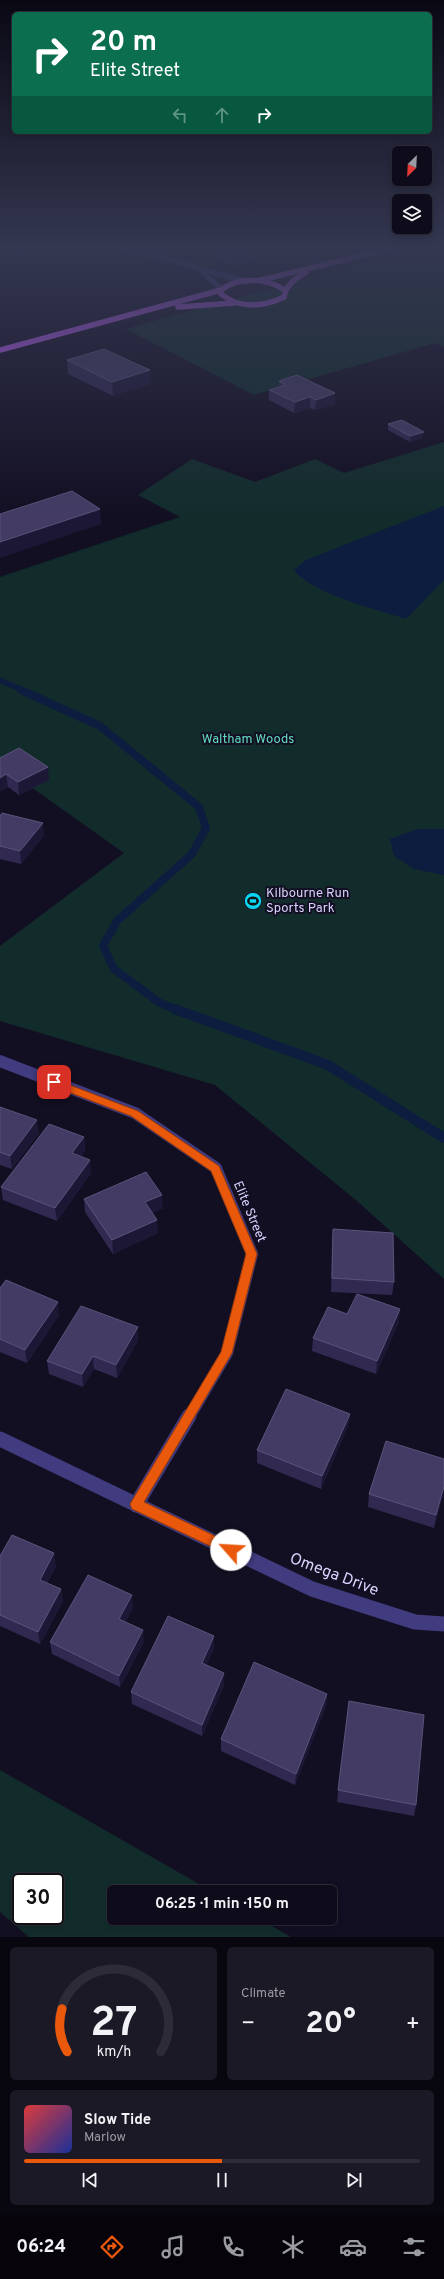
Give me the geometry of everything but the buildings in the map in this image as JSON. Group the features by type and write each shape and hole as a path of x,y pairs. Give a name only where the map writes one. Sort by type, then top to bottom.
{"main road":[{"path":"0,350 52,336"}],"street":[{"name":"Elite Street","path":"0,1062 135,1113 216,1168 252,1254 227,1353 136,1504"},
{"name":"Omega Drive","path":"0,1439 312,1589 415,1622 444,1624"}],"green space":[{"path":"140,336 444,336 444,347 435,343 254,395"},
{"name":"Kilbourne Run Sports Park","path":"444,442 444,1279 357,1201 215,1085 0,1021 0,946 124,853 0,765 0,577 180,517 138,495 192,459 255,482 315,459 344,473"},
{"path":"0,1770 201,1885 107,1885 107,1925 270,1925 291,1937 29,1937 15,1925 64,1925 64,1873 12,1873 12,1922 0,1912"}],"water":[{"path":"444,506 444,580 406,619 329,593 303,579 294,570 306,560"},
{"path":"418,829 444,829 444,875 414,869 394,856 390,839"}],"waterway":[{"path":"0,680 24,691"},
{"path":"21,690 100,726 199,807 206,828 192,854 117,921 103,946 114,969 160,1003 178,1010"},
{"path":"175,1009 328,1065 444,1138"}],"place":[{"name":"Kilbourne Run Sports Park","path":"253,901"}],"route":[{"path":"54,1082 135,1113 216,1168 252,1254 227,1353 136,1504 231,1550"}],"park label":[{"name":"Waltham Woods","path":"248,740"}]}
